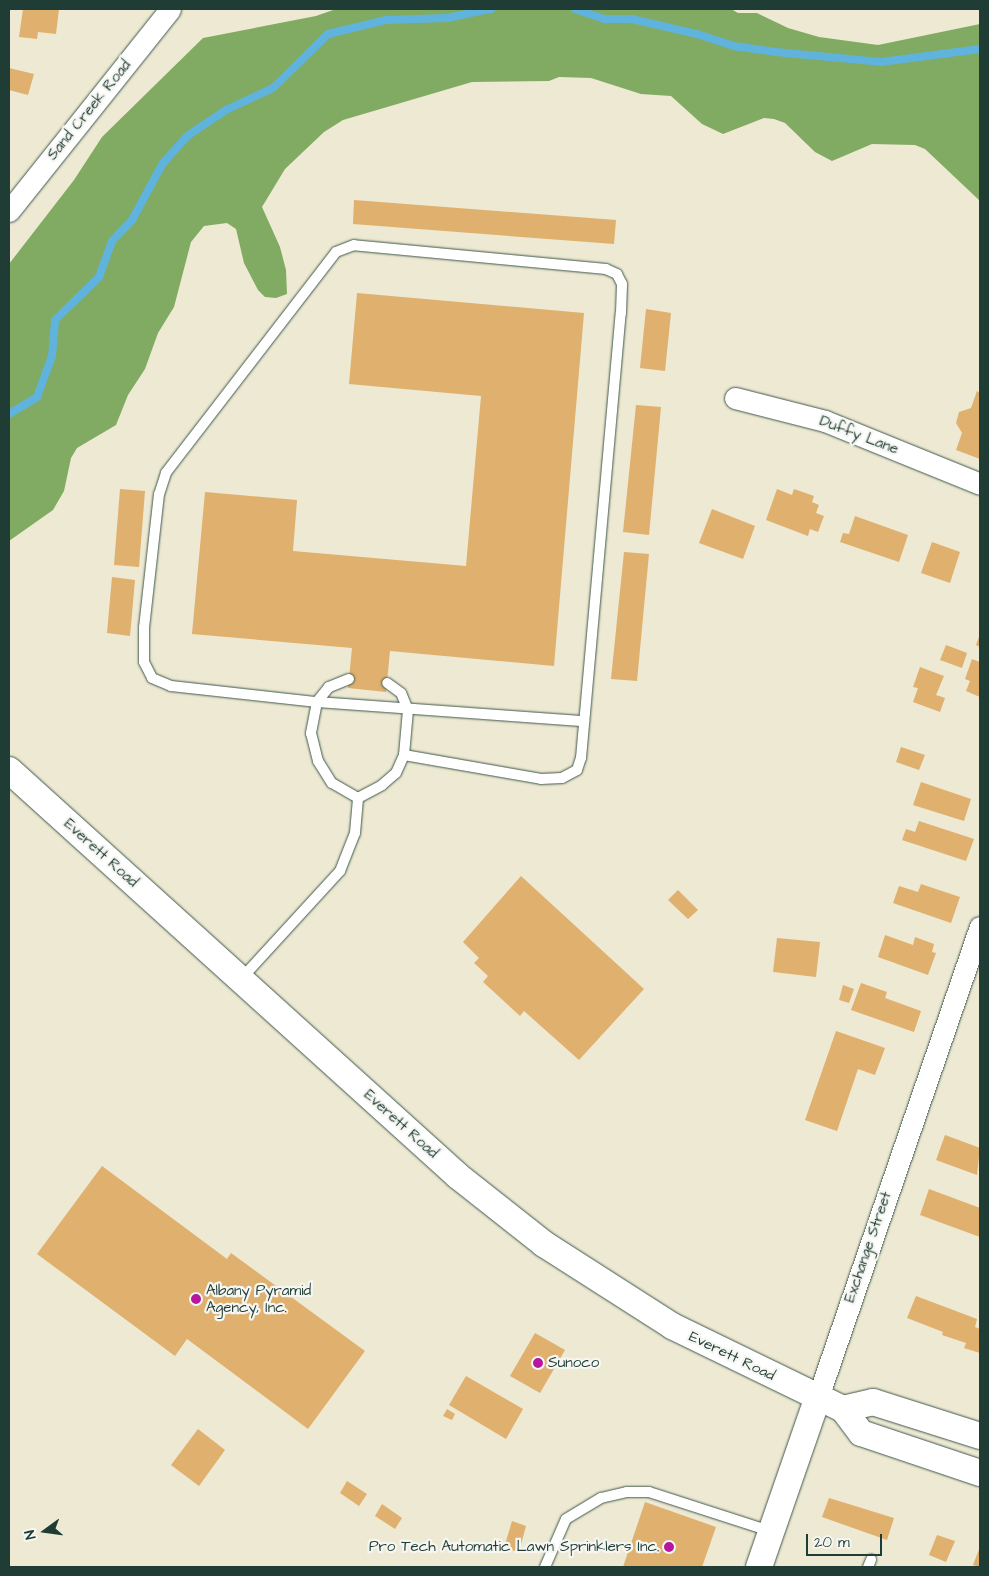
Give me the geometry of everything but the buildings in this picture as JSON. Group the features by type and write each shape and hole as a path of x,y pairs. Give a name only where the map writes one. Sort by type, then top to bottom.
{"street":[{"name":"Sand Creek Road","path":"9,211 170,9"},
{"name":"Duffy Lane","path":"735,398 825,421 980,484"},
{"name":"Everett Road","path":"9,770 458,1176 544,1244 672,1326 843,1409 861,1433 980,1473"},
{"name":"Exchange Street","path":"759,1567 980,927"},
{"path":"843,1409 873,1402 980,1436"}],"lane":[{"path":"404,755 541,779 562,778 577,770 581,758 621,313 620,279 617,274 606,269 362,246 336,252 166,473 159,494 144,627 144,662 152,678 171,686 408,710 584,721"},
{"path":"349,679 329,687 317,702 311,733 318,761 332,783 358,798"},
{"path":"358,798 382,786 396,773 404,755 408,710 401,693 387,683"},
{"path":"241,979 340,871 355,833 358,798"},
{"path":"545,1567 566,1519 601,1498 627,1492 649,1492 771,1532"}],"green space":[{"path":"336,9 731,9 738,13 757,13 788,28 819,37 878,45 980,24 980,201 925,149 915,145 872,144 832,161 815,152 785,123 774,119 764,118 723,134 702,124 671,96 641,94 591,78 559,77 549,81 472,82 343,120 324,132 285,169 262,207 280,247 286,270 287,294 276,298 265,297 258,290 244,263 236,229 227,223 204,226 191,242 174,307 158,333 145,369 128,395 116,425 77,448 71,458 64,491 53,510 9,541 9,264 74,180 102,137 203,38 316,16"}],"waterway":[{"path":"9,414 37,397 52,356 55,320 99,277 112,241 132,220 163,163 187,136 226,110 273,88 328,34 386,20 447,18 491,9"},
{"path":"575,9 604,19 632,19 697,34 733,46 776,52 881,62 980,49"}],"place":[{"name":"Albany Pyramid Agency, Inc.","path":"196,1299"},
{"name":"Sunoco","path":"538,1363"},
{"name":"Pro Tech Automatic Lawn Sprinklers Inc.","path":"669,1547"}]}
